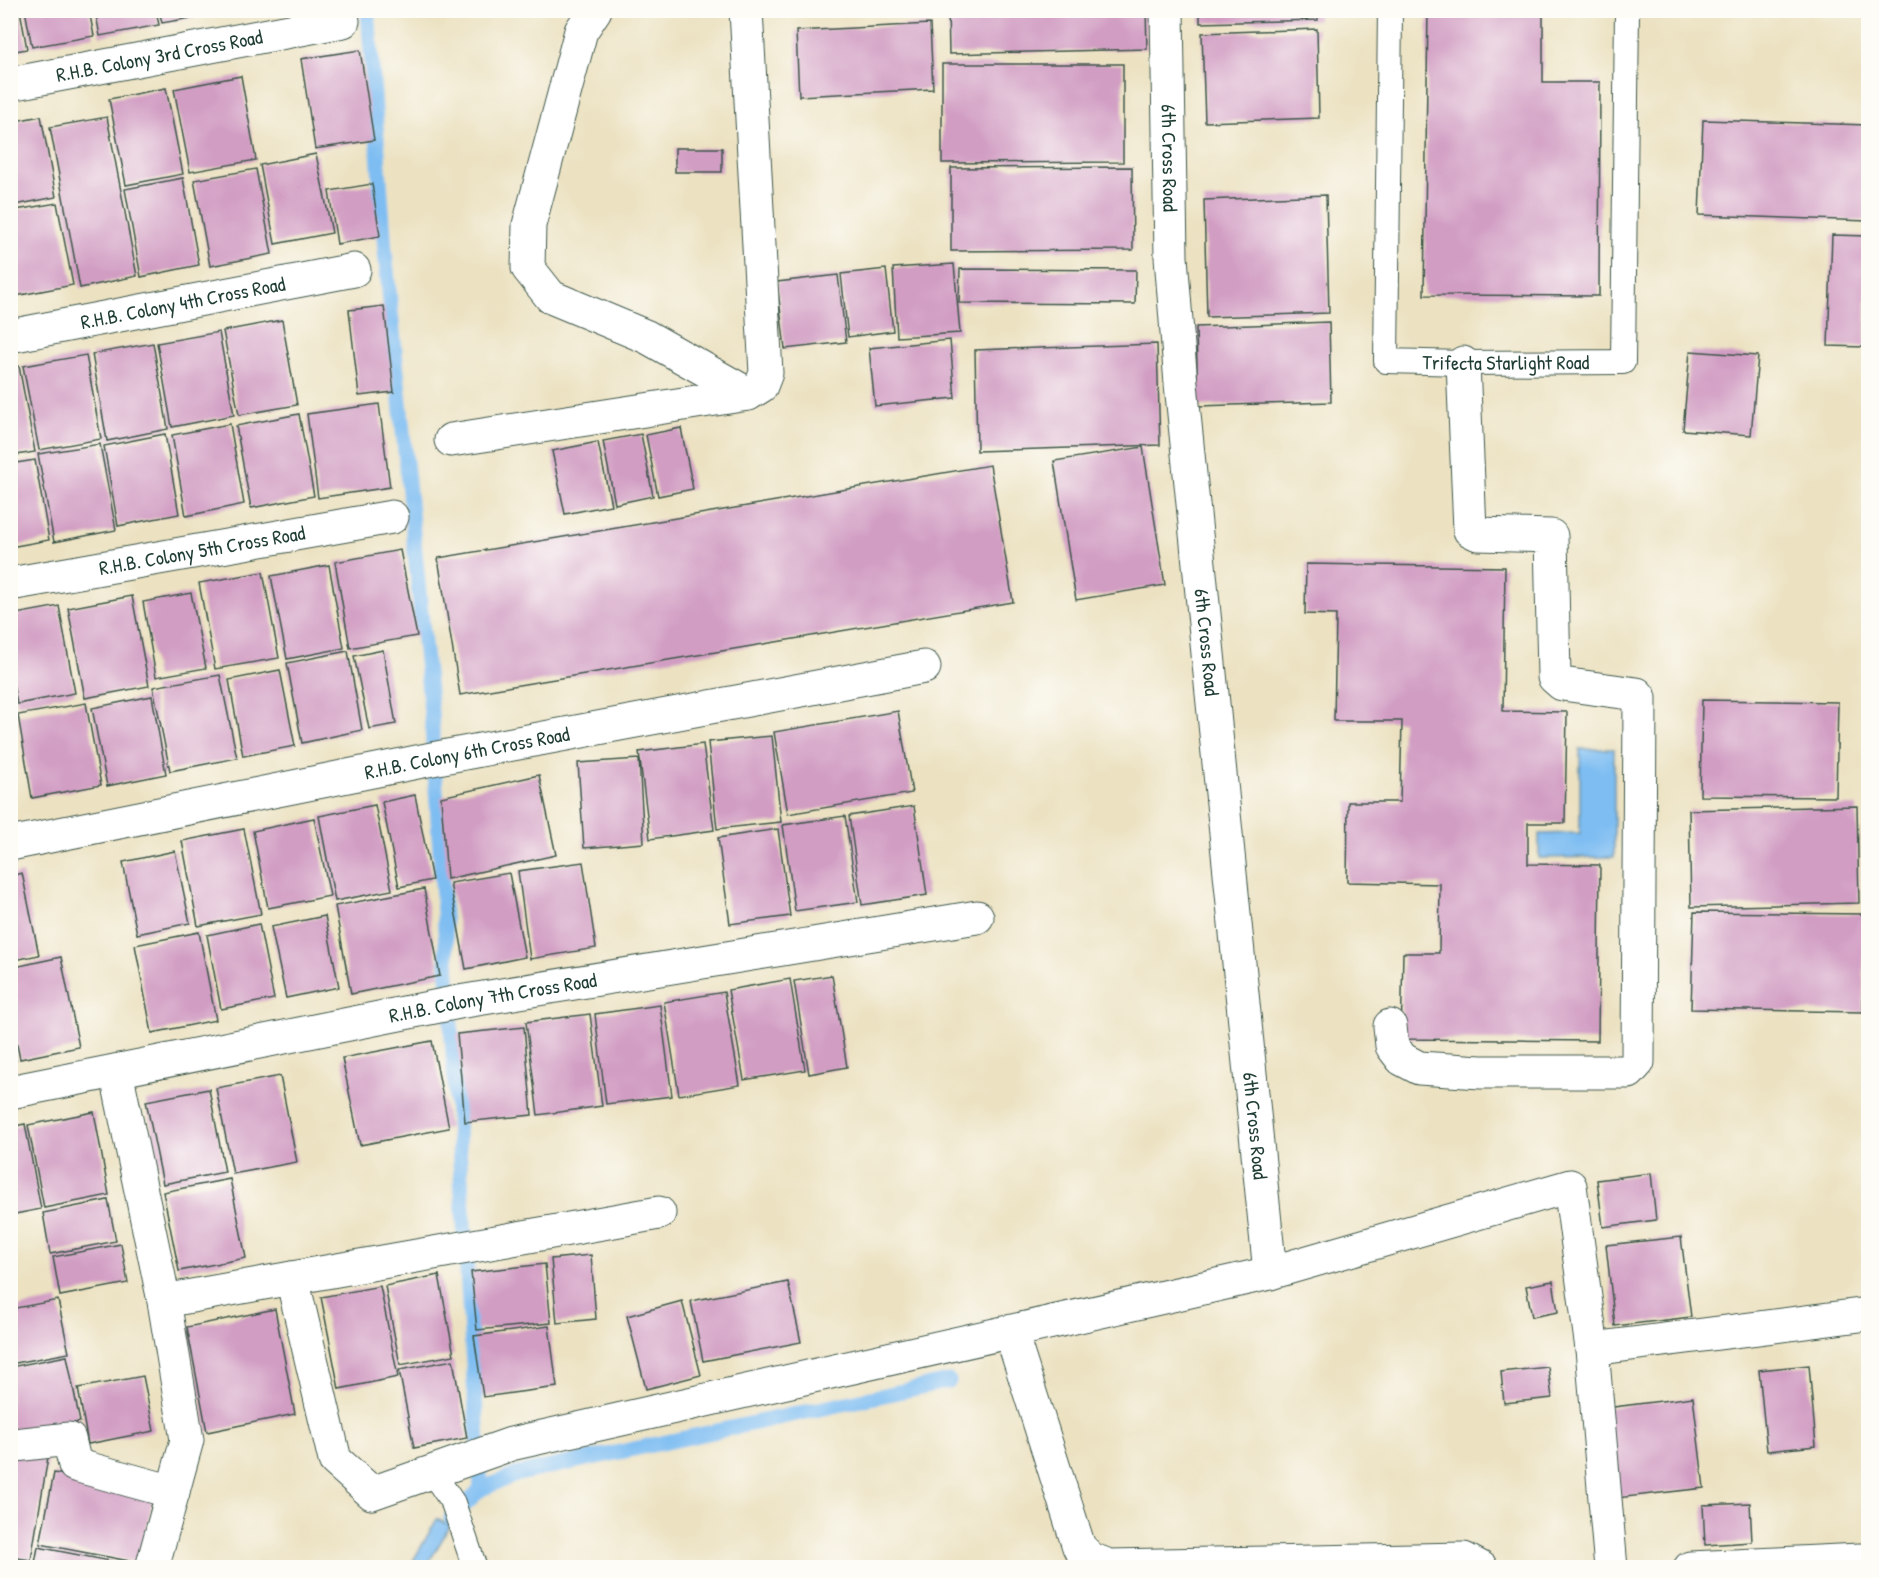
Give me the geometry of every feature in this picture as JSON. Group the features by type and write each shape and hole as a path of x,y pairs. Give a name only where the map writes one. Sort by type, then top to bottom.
{"street":[{"path":"595,10 581,31 529,225 528,268 551,297 647,338 748,394"},
{"path":"451,440 748,394 761,386 766,373 746,10"},
{"name":"6th Cross Road","path":"1167,10 1171,257 1179,361 1270,1273"},
{"name":"R.H.B. Colony 3rd Cross Road","path":"10,84 343,21"},
{"name":"R.H.B. Colony 4th Cross Road","path":"10,336 354,270"},
{"path":"1390,1026 1392,1046 1402,1059 1419,1068 1481,1072 1629,1072 1638,1062 1640,698 1637,694 1562,684 1554,678 1551,536 1478,534 1470,530 1463,363"},
{"name":"R.H.B. Colony 5th Cross Road","path":"10,584 392,517"},
{"name":"R.H.B. Colony 6th Cross Road","path":"10,844 432,759 924,667"},
{"name":"R.H.B. Colony 7th Cross Road","path":"10,1092 459,1002 977,917"},
{"path":"116,1071 164,1301 187,1440 152,1568"},
{"path":"292,1278 335,1460 372,1493 511,1444 1270,1273 1570,1186 1592,1349 1611,1568"},
{"path":"164,1301 659,1213"},
{"path":"1592,1349 1869,1314"},
{"path":"1011,1333 1079,1547 1091,1559 1109,1566 1464,1559 1481,1568"},
{"path":"10,1443 15,1445 69,1439 75,1466 173,1492"},
{"path":"1690,1568 1860,1560"}],"lane":[{"name":"Trifecta Starlight Road","path":"1390,10 1386,361 1463,363 1623,362 1627,10"},
{"path":"433,1473 453,1503 475,1568"}],"water":[{"path":"1580,749 1614,749 1614,857 1539,858 1539,834 1580,833"},
{"path":"437,1519 450,1526 426,1567 409,1568"}],"building":[{"path":"10,10 20,10 27,49 10,52"},
{"path":"25,10 89,10 94,36 32,47"},
{"path":"95,10 156,10 159,25 100,36"},
{"path":"159,10 225,10 225,12 162,23"},
{"path":"948,10 1146,10 1147,49 949,54"},
{"path":"1200,10 1317,10 1318,20 1200,23"},
{"path":"1428,10 1543,10 1543,82 1600,82 1599,296 1424,295"},
{"path":"930,24 933,89 799,96 796,31"},
{"path":"1317,29 1319,118 1205,122 1202,33"},
{"path":"360,50 374,140 315,149 301,59"},
{"path":"942,64 1123,64 1123,162 942,163"},
{"path":"241,76 256,160 190,172 174,89"},
{"path":"166,88 183,174 126,185 109,99"},
{"path":"41,116 56,197 10,206 10,122"},
{"path":"107,117 137,276 80,288 50,127"},
{"path":"1703,120 1868,125 1868,221 1699,215"},
{"path":"675,148 722,148 722,172 675,172"},
{"path":"316,154 332,233 275,244 260,165"},
{"path":"1132,167 1133,250 951,251 951,168"},
{"path":"256,169 272,254 210,266 194,180"},
{"path":"183,178 199,265 141,277 125,189"},
{"path":"372,184 380,236 337,244 329,191"},
{"path":"1326,195 1329,313 1207,317 1204,200"},
{"path":"57,203 73,285 10,297 10,211"},
{"path":"1832,235 1868,236 1865,347 1828,346"},
{"path":"954,264 960,333 897,337 893,268"},
{"path":"886,269 893,331 848,337 841,274"},
{"path":"960,269 1136,270 1135,304 959,303"},
{"path":"838,275 846,342 785,349 777,282"},
{"path":"384,306 394,392 359,396 349,310"},
{"path":"282,320 297,405 239,415 223,331"},
{"path":"1329,322 1331,402 1198,406 1196,327"},
{"path":"219,332 234,415 172,427 157,343"},
{"path":"950,340 955,398 875,406 869,348"},
{"path":"153,343 168,429 107,441 92,354"},
{"path":"1157,344 1160,445 977,451 975,350"},
{"path":"1690,351 1758,356 1751,435 1683,430"},
{"path":"86,355 101,439 39,450 23,366"},
{"path":"19,366 35,452 10,456 10,367"},
{"path":"379,404 390,487 318,498 307,414"},
{"path":"299,414 314,496 251,508 236,426"},
{"path":"230,424 244,504 186,516 172,435"},
{"path":"681,428 693,489 658,496 646,435"},
{"path":"165,434 179,514 118,526 104,446"},
{"path":"641,434 653,496 615,504 603,441"},
{"path":"598,442 611,505 565,514 552,451"},
{"path":"100,444 116,530 54,542 38,454"},
{"path":"1143,447 1165,585 1076,600 1054,461"},
{"path":"35,460 49,540 10,547 10,464"},
{"path":"990,465 1013,602 460,695 438,558"},
{"path":"400,550 417,636 350,648 335,562"},
{"path":"1306,564 1505,567 1503,711 1567,712 1565,823 1528,823 1528,864 1600,865 1598,1041 1401,1039 1403,953 1439,953 1440,884 1347,882 1348,802 1400,802 1402,721 1334,721 1336,615 1305,614"},
{"path":"329,565 344,648 287,659 271,576"},
{"path":"263,572 279,658 215,669 199,583"},
{"path":"191,593 206,668 156,677 143,602"},
{"path":"132,596 149,686 85,698 68,608"},
{"path":"59,606 75,693 17,704 10,668 10,615"},
{"path":"383,650 396,724 369,729 354,656"},
{"path":"348,651 362,730 302,743 287,663"},
{"path":"280,670 295,746 243,756 229,680"},
{"path":"220,675 237,758 170,771 153,687"},
{"path":"152,696 166,774 107,786 92,708"},
{"path":"1702,700 1838,702 1836,797 1700,796"},
{"path":"86,703 101,785 32,798 18,715"},
{"path":"898,711 912,793 788,814 774,732"},
{"path":"772,736 781,822 717,829 708,742"},
{"path":"703,744 714,830 650,839 639,752"},
{"path":"639,759 644,843 584,848 578,763"},
{"path":"539,775 556,855 447,879 441,797"},
{"path":"415,795 432,880 399,887 382,802"},
{"path":"375,805 392,890 335,901 319,816"},
{"path":"914,806 927,895 862,905 849,816"},
{"path":"1857,806 1859,903 1691,907 1689,810"},
{"path":"845,816 858,902 795,911 783,825"},
{"path":"314,818 330,896 268,908 253,831"},
{"path":"244,829 261,914 198,926 182,841"},
{"path":"778,829 790,916 730,924 718,838"},
{"path":"175,851 190,923 137,934 123,862"},
{"path":"583,862 596,948 530,959 518,871"},
{"path":"22,873 39,955 10,961 10,876"},
{"path":"509,873 525,957 466,969 450,883"},
{"path":"424,889 440,976 351,994 335,906"},
{"path":"1694,912 1865,914 1863,1012 1691,1009"},
{"path":"325,916 339,987 286,998 271,927"},
{"path":"259,924 274,999 221,1009 207,935"},
{"path":"199,932 216,1020 152,1033 135,945"},
{"path":"61,957 79,1047 20,1059 10,1011 10,968"},
{"path":"832,975 847,1067 809,1074 794,981"},
{"path":"790,979 805,1070 744,1080 728,990"},
{"path":"724,992 740,1085 679,1095 664,1002"},
{"path":"660,1005 672,1096 606,1104 595,1014"},
{"path":"590,1014 602,1106 538,1115 526,1022"},
{"path":"524,1027 532,1115 465,1122 457,1034"},
{"path":"10,1036 16,1061 10,1062"},
{"path":"432,1041 449,1128 360,1145 342,1058"},
{"path":"280,1076 297,1162 233,1174 216,1088"},
{"path":"209,1089 225,1172 163,1184 146,1101"},
{"path":"94,1112 109,1195 44,1208 28,1125"},
{"path":"25,1124 41,1209 10,1215 10,1127"},
{"path":"1651,1173 1656,1220 1603,1227 1597,1180"},
{"path":"230,1179 246,1258 179,1271 163,1192"},
{"path":"108,1200 116,1241 50,1254 43,1213"},
{"path":"1681,1237 1691,1317 1615,1326 1606,1245"},
{"path":"121,1244 128,1283 60,1296 53,1257"},
{"path":"591,1255 596,1319 557,1323 551,1259"},
{"path":"545,1264 551,1323 477,1330 471,1272"},
{"path":"439,1275 454,1355 400,1365 385,1286"},
{"path":"1553,1281 1558,1312 1532,1317 1526,1286"},
{"path":"788,1282 801,1342 703,1361 691,1301"},
{"path":"380,1286 398,1377 339,1389 321,1297"},
{"path":"58,1300 69,1353 10,1364 10,1309"},
{"path":"682,1301 701,1375 646,1389 627,1316"},
{"path":"275,1309 295,1414 207,1432 187,1327"},
{"path":"549,1326 557,1387 483,1397 474,1336"},
{"path":"67,1356 80,1422 14,1434 10,1418 10,1367"},
{"path":"453,1360 467,1438 414,1448 399,1370"},
{"path":"1809,1365 1816,1446 1767,1451 1759,1370"},
{"path":"1548,1367 1552,1398 1504,1403 1501,1372"},
{"path":"143,1376 154,1431 88,1444 78,1388"},
{"path":"1693,1397 1704,1488 1617,1498 1606,1408"},
{"path":"10,1450 48,1457 31,1560 10,1557"},
{"path":"54,1473 154,1493 140,1563 40,1544"},
{"path":"1750,1503 1752,1542 1705,1545 1703,1505"},
{"path":"38,1547 136,1566 136,1568 34,1568"}],"waterway":[{"path":"368,10 385,251 431,712 481,1489"},
{"path":"451,1518 481,1489 518,1474 949,1381"}]}
